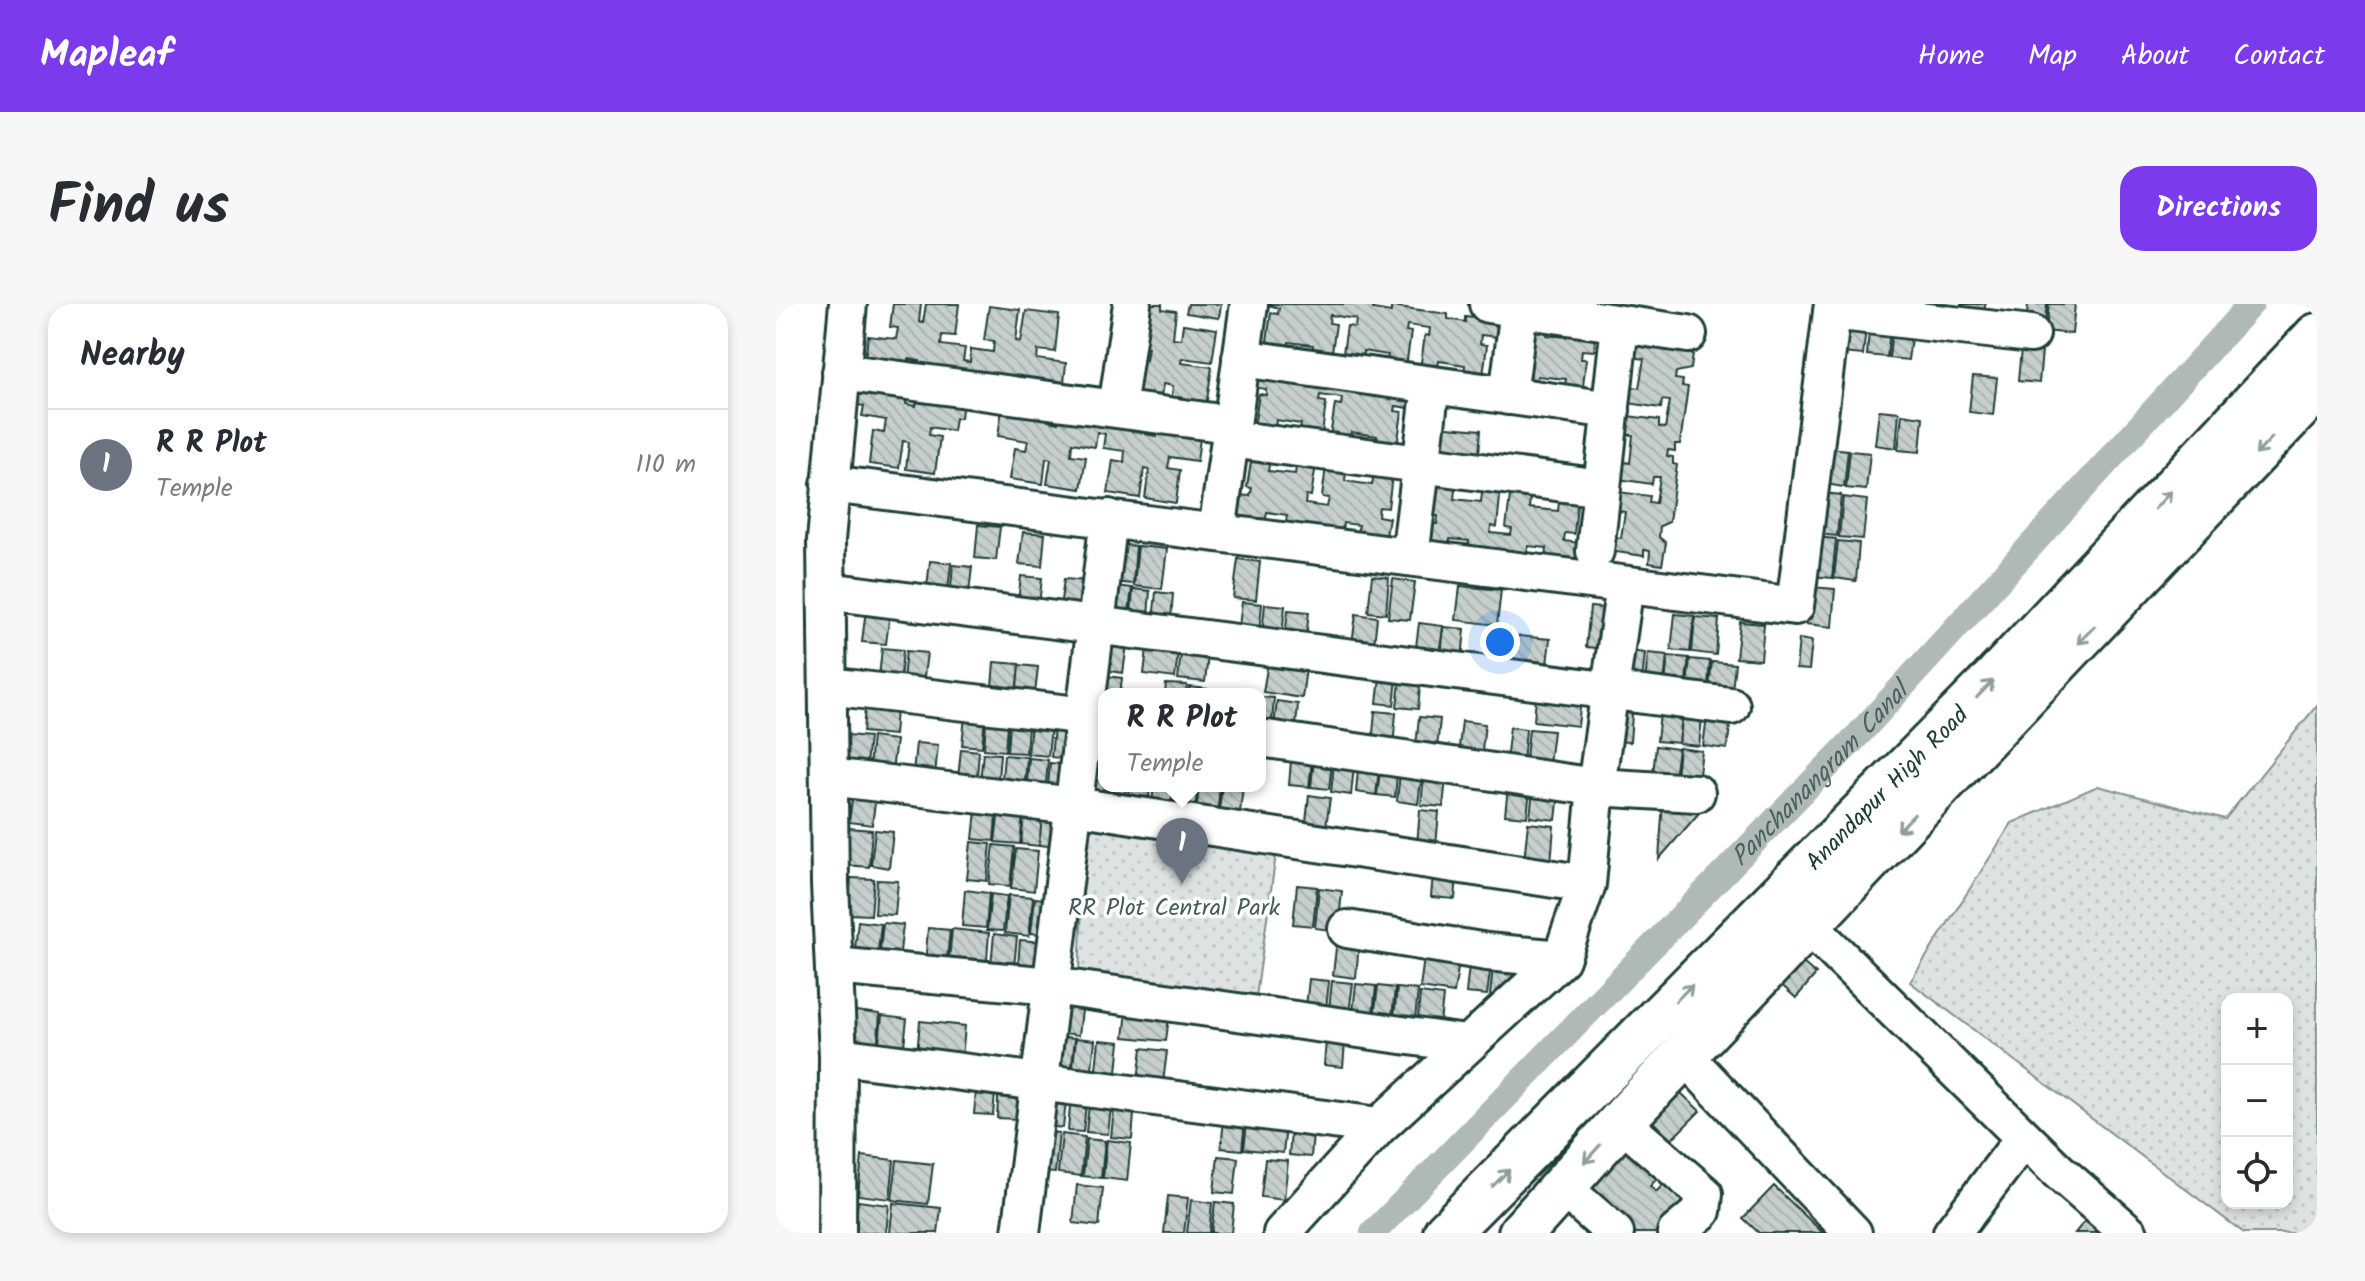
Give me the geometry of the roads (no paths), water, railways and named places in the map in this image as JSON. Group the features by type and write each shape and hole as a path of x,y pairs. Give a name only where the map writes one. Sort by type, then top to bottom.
{"main road":[{"name":"Anandapur High Road","path":"1521,1233 1684,1055 1795,909 1997,677 2317,336"},
{"name":"Anandapur High Road","path":"1446,1233 1795,909 2317,388"}],"street":[{"path":"837,1233 838,1056 827,591 830,484 848,304"},
{"path":"1117,409 1132,304"},
{"path":"1217,532 1222,430 1241,358 1249,304"},
{"path":"1508,396 1504,306 1688,334"},
{"path":"830,484 1795,606 1833,308 2031,334"},
{"path":"1595,551 1620,324"},
{"path":"1241,358 1611,410"},
{"path":"841,372 1117,409 1422,464 1602,488"},
{"path":"1410,557 1431,385"},
{"path":"1021,1233 1074,806 1096,716 1097,628 1109,518"},
{"path":"1282,1233 1379,1126 1561,959 1587,884 1596,787 1625,585"},
{"path":"827,591 1097,628 1731,706"},
{"path":"828,686 1096,716"},
{"path":"1266,739 1596,787 1696,793"},
{"path":"829,777 1074,806 1587,884"},
{"path":"1795,909 2024,1138 2129,1233"},
{"path":"1347,929 1487,952 1561,959"},
{"path":"834,966 1052,986 1466,1044"},
{"path":"1684,1055 1853,1233"},
{"path":"838,1056 1379,1126"},
{"path":"1621,1122 1704,1194 1702,1211 1676,1233"},
{"path":"1952,1233 2024,1138"},
{"path":"1557,1193 1585,1233"},
{"path":"1557,1193 1615,1233"}],"waterway":[{"name":"Panchanangram Canal","path":"1373,1233 1859,734 2251,304"}],"place":[{"name":"R R Plot","path":"1182,884"}],"park label":[{"name":"RR Plot Central Park","path":"1174,907"}]}
